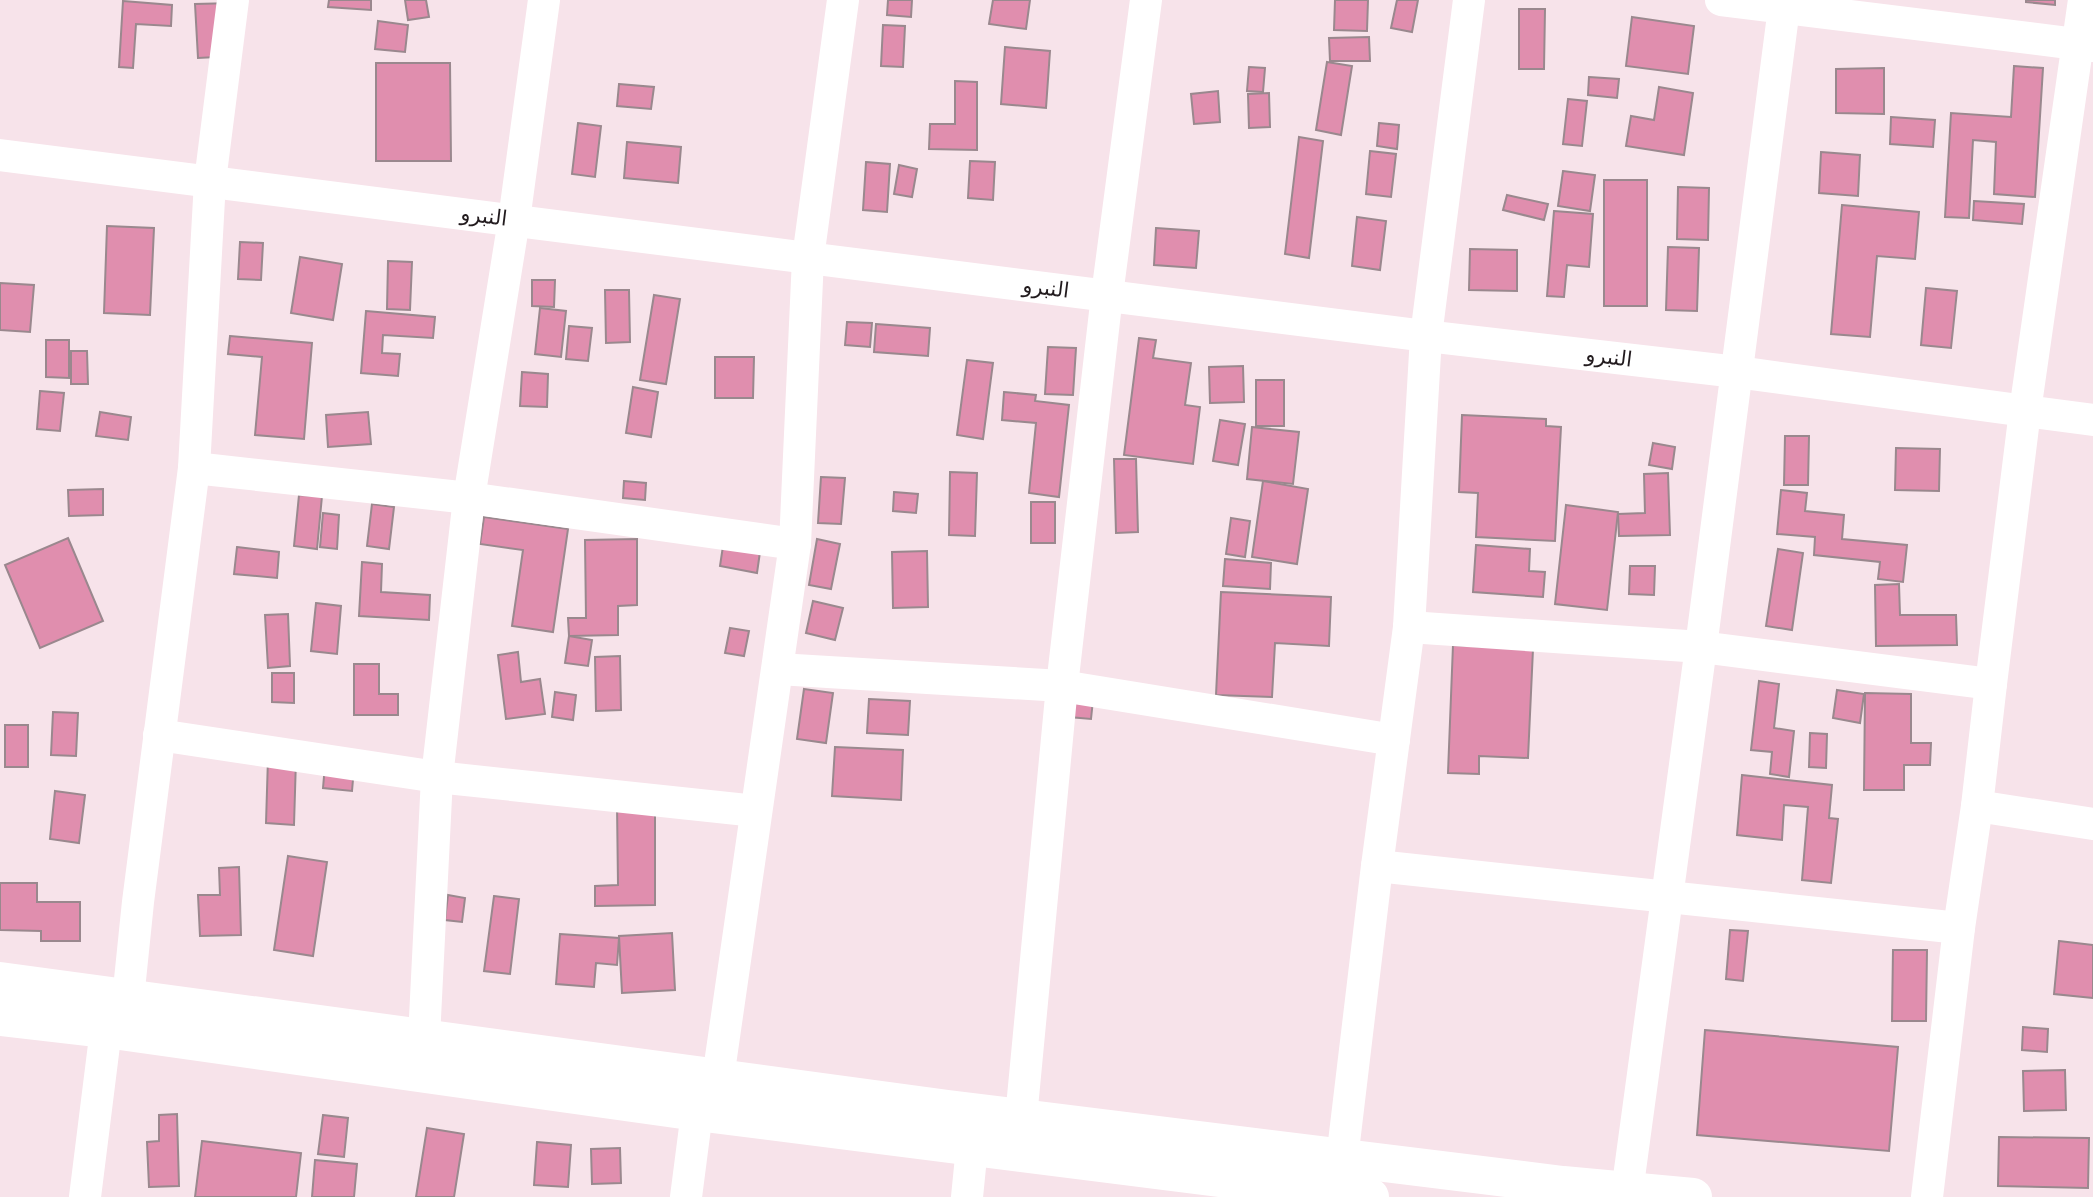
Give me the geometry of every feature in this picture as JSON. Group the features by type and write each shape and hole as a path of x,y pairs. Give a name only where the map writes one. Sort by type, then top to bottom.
{"street":[{"path":"128,999 194,468 210,181 233,0"},
{"path":"424,1038 436,777 469,498 514,220 544,0"},
{"path":"718,1078 794,544 808,258 843,0"},
{"path":"1021,1118 1062,685 1107,295 1146,0"},
{"path":"1342,1159 1409,626 1426,335 1469,0"},
{"path":"1721,0 1784,4 2085,45"},
{"path":"1927,1197 1959,928 1978,806 1990,684 2025,411 2085,45 2084,0"},
{"path":"1627,1192 1784,4"},
{"name":"النبرو","path":"0,155 1737,372 2093,420"},
{"path":"194,468 469,498 794,544"},
{"path":"1409,626 1701,647 1990,684"},
{"path":"778,669 1062,685 1394,740"},
{"path":"159,735 436,777 756,811"},
{"path":"1978,806 2093,824"},
{"path":"1377,866 1959,928"},
{"path":"0,981 1342,1159 1627,1192 1693,1197"},
{"path":"0,1017 106,1029 697,1112 972,1147 1253,1190 1370,1197"},
{"path":"85,1197 106,1029"},
{"path":"686,1197 697,1112"},
{"path":"967,1197 972,1147"}],"building":[{"path":"329,0 371,0 371,10 328,7"},
{"path":"405,0 426,0 429,17 408,20"},
{"path":"888,0 912,0 911,17 887,15"},
{"path":"993,0 1030,0 1026,29 989,24"},
{"path":"1335,0 1368,0 1367,31 1334,30"},
{"path":"1397,0 1418,0 1412,32 1391,28"},
{"path":"2055,0 2055,5 2026,2"},
{"path":"123,1 172,5 171,26 136,24 133,68 119,67"},
{"path":"234,3 236,56 198,58 195,4"},
{"path":"1519,9 1545,9 1544,69 1519,69"},
{"path":"1632,17 1694,26 1688,74 1626,66"},
{"path":"378,21 408,25 405,52 375,49"},
{"path":"883,25 905,26 903,67 881,66"},
{"path":"1369,37 1370,61 1330,61 1329,38"},
{"path":"1005,47 1050,51 1046,108 1001,104"},
{"path":"1327,62 1352,66 1341,135 1316,130"},
{"path":"376,63 450,63 451,161 376,161"},
{"path":"2014,66 2043,68 2035,197 1994,194 1996,142 1973,140 1969,218 1945,217 1951,113 2011,117"},
{"path":"1249,67 1265,68 1263,92 1247,91"},
{"path":"1884,68 1884,114 1836,113 1836,69"},
{"path":"1589,77 1619,79 1617,98 1588,95"},
{"path":"955,81 977,82 977,150 929,149 930,124 955,124"},
{"path":"619,84 654,87 651,109 617,106"},
{"path":"1659,87 1693,93 1684,155 1626,146 1631,116 1654,120"},
{"path":"1218,91 1220,122 1194,124 1191,94"},
{"path":"1269,93 1270,127 1249,128 1248,94"},
{"path":"1568,99 1587,101 1582,146 1563,144"},
{"path":"1891,117 1935,120 1933,147 1890,144"},
{"path":"578,123 601,126 595,177 572,174"},
{"path":"1379,123 1399,125 1397,149 1377,146"},
{"path":"1299,137 1323,141 1309,258 1285,254"},
{"path":"627,142 681,147 678,183 624,178"},
{"path":"1370,151 1396,154 1391,197 1366,194"},
{"path":"1821,152 1860,155 1858,196 1819,193"},
{"path":"970,161 995,162 993,200 968,198"},
{"path":"866,162 890,164 887,212 863,210"},
{"path":"899,165 917,169 912,197 894,194"},
{"path":"1563,171 1595,175 1590,211 1558,206"},
{"path":"1604,180 1647,180 1647,306 1604,306"},
{"path":"1678,187 1709,188 1708,240 1677,239"},
{"path":"1507,195 1548,204 1544,220 1503,210"},
{"path":"1974,201 2024,204 2022,224 1973,220"},
{"path":"1842,205 1919,212 1915,259 1877,256 1870,337 1831,334"},
{"path":"1554,211 1593,214 1589,267 1567,265 1564,297 1547,296"},
{"path":"1357,217 1386,221 1380,270 1352,266"},
{"path":"107,226 154,228 150,315 104,313"},
{"path":"1156,228 1199,231 1196,268 1154,265"},
{"path":"240,242 263,243 261,280 238,279"},
{"path":"1668,247 1699,248 1697,311 1666,310"},
{"path":"1470,249 1517,250 1517,291 1469,290"},
{"path":"300,257 342,264 333,320 291,313"},
{"path":"388,261 412,262 410,310 387,309"},
{"path":"532,280 555,280 554,307 532,306"},
{"path":"0,283 34,285 30,332 0,330"},
{"path":"1926,288 1957,291 1951,348 1921,345"},
{"path":"605,290 629,290 630,342 606,343"},
{"path":"654,295 680,299 666,384 640,380"},
{"path":"540,308 566,311 561,357 535,354"},
{"path":"366,311 435,317 433,338 383,335 382,353 400,354 398,376 361,373"},
{"path":"847,322 872,323 870,347 845,345"},
{"path":"876,324 930,328 928,356 874,352"},
{"path":"569,326 592,328 588,361 566,359"},
{"path":"230,336 312,343 304,439 255,435 262,357 228,354"},
{"path":"1139,338 1156,340 1153,358 1191,363 1185,405 1200,407 1193,464 1124,455"},
{"path":"46,340 69,340 69,378 46,377"},
{"path":"1048,347 1076,348 1073,395 1045,394"},
{"path":"71,351 87,351 88,384 71,384"},
{"path":"715,357 754,357 753,398 715,398"},
{"path":"967,360 993,363 983,439 957,435"},
{"path":"1243,366 1244,402 1210,403 1209,367"},
{"path":"522,372 548,374 547,407 520,406"},
{"path":"1256,380 1284,380 1284,426 1256,426"},
{"path":"633,387 658,392 651,437 626,433"},
{"path":"40,391 64,393 60,431 37,429"},
{"path":"1004,392 1036,395 1035,401 1069,405 1059,497 1029,493 1036,423 1002,420"},
{"path":"100,412 131,417 128,440 96,436"},
{"path":"368,412 371,444 328,447 326,415"},
{"path":"1462,415 1546,419 1546,426 1561,427 1555,541 1476,537 1478,493 1459,492"},
{"path":"1220,420 1245,424 1238,465 1213,461"},
{"path":"1252,427 1299,432 1293,484 1247,479"},
{"path":"1785,436 1809,436 1808,485 1784,485"},
{"path":"1653,443 1675,447 1672,469 1649,465"},
{"path":"1896,448 1940,449 1939,491 1895,490"},
{"path":"1114,459 1136,459 1138,532 1116,533"},
{"path":"950,472 977,473 975,536 949,535"},
{"path":"1668,473 1670,535 1619,536 1618,514 1645,513 1644,474"},
{"path":"821,477 845,478 841,524 818,523"},
{"path":"624,481 646,483 645,500 623,498"},
{"path":"1263,481 1308,489 1297,564 1252,557"},
{"path":"103,489 103,515 69,516 68,490"},
{"path":"1781,490 1807,493 1805,511 1844,515 1842,539 1907,545 1903,582 1878,579 1880,562 1814,555 1815,537 1777,534"},
{"path":"894,492 918,494 916,513 893,511"},
{"path":"299,495 322,496 317,549 294,546"},
{"path":"1031,502 1055,502 1055,543 1031,543"},
{"path":"372,504 394,507 389,549 367,546"},
{"path":"1566,505 1618,512 1607,610 1555,604"},
{"path":"323,513 339,515 337,549 320,547"},
{"path":"484,517 568,529 553,632 512,626 523,550 480,544"},
{"path":"1231,518 1250,521 1245,557 1226,554"},
{"path":"68,538 103,621 40,648 5,565"},
{"path":"637,539 637,605 618,606 618,635 569,636 568,618 586,618 585,540"},
{"path":"817,539 840,544 831,589 809,585"},
{"path":"1476,545 1530,549 1529,571 1545,572 1543,597 1473,592"},
{"path":"723,546 760,552 757,573 720,566"},
{"path":"237,547 279,552 277,578 234,574"},
{"path":"1778,549 1803,553 1792,630 1766,626"},
{"path":"927,551 928,607 893,608 892,552"},
{"path":"1225,559 1271,563 1270,589 1223,586"},
{"path":"362,562 382,564 381,592 430,595 429,620 359,616"},
{"path":"1630,566 1655,566 1654,595 1629,594"},
{"path":"1899,584 1900,615 1956,615 1957,645 1876,646 1875,585"},
{"path":"1221,592 1331,597 1329,646 1275,643 1272,697 1216,695"},
{"path":"813,601 843,608 835,640 806,633"},
{"path":"316,603 341,606 337,654 311,651"},
{"path":"288,614 290,666 268,668 265,615"},
{"path":"730,628 749,631 744,656 725,653"},
{"path":"569,636 592,640 588,666 565,663"},
{"path":"1453,645 1533,649 1528,758 1479,756 1479,774 1448,773"},
{"path":"518,652 521,682 540,679 545,714 506,719 498,655"},
{"path":"620,656 621,710 596,711 595,657"},
{"path":"354,664 379,664 379,694 398,694 398,715 354,715"},
{"path":"272,673 294,673 294,703 272,702"},
{"path":"1759,681 1779,684 1774,728 1794,731 1789,777 1770,774 1772,752 1751,750"},
{"path":"804,689 833,693 826,743 797,739"},
{"path":"1837,690 1864,694 1860,723 1833,718"},
{"path":"555,692 576,695 573,720 552,717"},
{"path":"1865,693 1911,694 1911,743 1931,743 1930,765 1904,765 1904,790 1864,790"},
{"path":"1071,698 1093,700 1091,719 1069,717"},
{"path":"869,699 910,701 908,735 867,733"},
{"path":"53,712 78,713 76,756 51,755"},
{"path":"5,725 28,725 28,767 5,767"},
{"path":"1810,733 1827,734 1826,768 1809,767"},
{"path":"835,747 903,750 901,800 832,796"},
{"path":"268,758 296,759 294,825 266,823"},
{"path":"325,765 354,768 352,791 323,788"},
{"path":"1742,775 1832,785 1829,818 1838,819 1831,883 1802,880 1808,807 1784,805 1782,840 1737,835"},
{"path":"55,791 85,795 79,843 50,839"},
{"path":"655,803 655,905 595,906 595,886 618,885 617,804"},
{"path":"288,856 327,862 313,956 274,950"},
{"path":"239,867 241,935 200,936 198,895 220,895 219,868"},
{"path":"0,883 37,883 37,902 80,902 80,941 41,941 41,931 0,930"},
{"path":"448,895 465,898 462,922 445,920"},
{"path":"494,896 519,899 510,974 484,971"},
{"path":"1730,930 1748,931 1743,981 1726,979"},
{"path":"672,933 675,990 622,993 619,936"},
{"path":"560,934 619,938 617,965 596,963 594,987 556,984"},
{"path":"2059,941 2093,945 2093,998 2054,994"},
{"path":"1893,950 1927,950 1926,1021 1892,1021"},
{"path":"2023,1027 2048,1029 2047,1052 2022,1050"},
{"path":"1705,1030 1898,1047 1889,1151 1697,1135"},
{"path":"2065,1070 2066,1110 2024,1111 2023,1071"},
{"path":"177,1114 179,1186 149,1187 147,1142 159,1141 159,1115"},
{"path":"323,1115 348,1118 344,1157 318,1154"},
{"path":"427,1128 464,1134 454,1197 416,1197"},
{"path":"1999,1137 2089,1138 2088,1188 1998,1186"},
{"path":"202,1141 301,1153 296,1197 195,1197"},
{"path":"537,1142 571,1145 568,1187 534,1185"},
{"path":"620,1148 621,1183 592,1184 591,1149"},
{"path":"315,1160 357,1164 354,1197 312,1197"}]}
